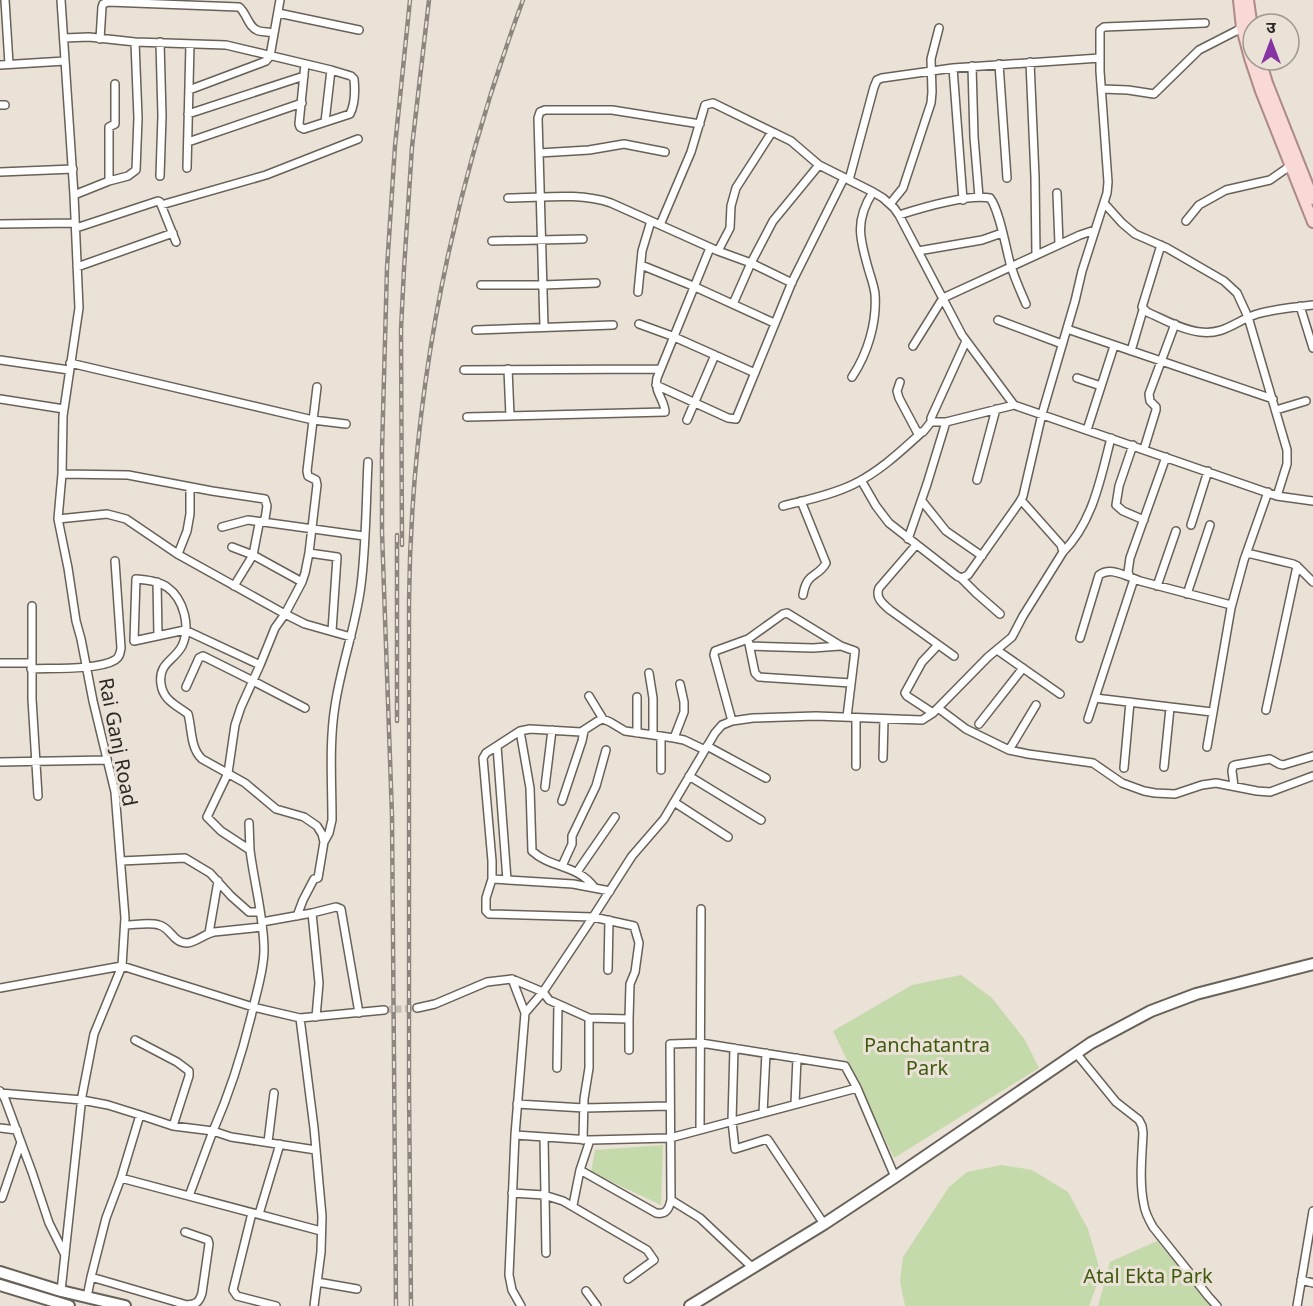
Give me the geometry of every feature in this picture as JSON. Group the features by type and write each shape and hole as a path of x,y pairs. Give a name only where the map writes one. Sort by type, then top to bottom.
{"main road":[{"path":"1239,0 1241,19"},
{"path":"1255,72 1313,222"},
{"path":"1264,72 1313,199"}],"street":[{"path":"5,0 9,64"},
{"name":"Rai Ganj Road","path":"61,0 73,169 79,308 64,408 58,519 76,621 114,792 125,925 122,966 94,1034 82,1100 61,1291"},
{"path":"189,90 266,61 270,56 280,0"},
{"path":"100,39 102,7 108,2 239,8 244,11 254,29 274,33"},
{"path":"278,13 359,30"},
{"path":"962,578 968,575 1021,500 1042,414 1082,271 1107,193 1100,30 1104,27 1204,23"},
{"path":"890,204 903,188 930,103 931,59 939,28"},
{"path":"1102,90 1128,90 1154,94 1200,50 1241,29"},
{"path":"64,38 89,37 135,42 226,45 331,70 354,79 350,114 301,129 299,124 305,64"},
{"path":"74,195 128,176 136,170 138,118 135,42"},
{"path":"160,42 162,116 160,176"},
{"path":"187,168 190,44"},
{"path":"656,385 731,419 736,419 792,283 847,179 877,80 972,66 1100,58"},
{"path":"0,65 65,61"},
{"path":"1030,62 1036,255"},
{"path":"999,64 1007,178"},
{"path":"972,66 979,197"},
{"path":"952,68 963,200"},
{"path":"325,122 331,70"},
{"path":"188,114 304,76"},
{"path":"109,181 109,127 115,124 115,84"},
{"path":"188,142 302,103"},
{"path":"660,225 691,152 705,105 712,104 791,141 819,165 873,192 890,204 899,215 966,341 1014,405"},
{"path":"544,326 538,114 545,110 612,110 700,124"},
{"path":"718,251 730,228 731,206 736,188 772,132"},
{"path":"161,205 266,175 358,139"},
{"path":"539,153 589,150 624,144 665,152"},
{"path":"733,304 751,263 776,216 819,165"},
{"path":"1186,221 1199,205 1226,190 1270,180 1290,166"},
{"path":"0,172 73,169"},
{"path":"852,377 861,363 870,338 875,310 874,291 861,245 860,225 865,204 873,192"},
{"path":"1057,194 1059,244"},
{"path":"508,198 586,197 599,199 710,248 751,263 792,283"},
{"path":"899,215 930,206 979,197 990,198 994,202 1011,267 1026,304"},
{"path":"0,224 76,225 159,201 176,242"},
{"path":"1104,203 1135,234 1161,245 1215,276 1232,287 1241,300 1287,450 1286,468 1277,495"},
{"path":"638,292 644,242 651,221"},
{"path":"913,346 943,297 1095,230"},
{"path":"77,267 172,233"},
{"path":"918,250 982,240 1002,233"},
{"path":"492,241 584,239"},
{"path":"1131,351 1143,310 1142,303 1161,245"},
{"path":"467,417 664,413 666,409 656,390 660,369 710,248"},
{"path":"641,265 774,323"},
{"path":"481,285 596,283"},
{"path":"1143,310 1196,332 1212,332 1228,328 1248,317 1273,310 1313,305"},
{"path":"1300,306 1313,348"},
{"path":"998,320 1062,344"},
{"path":"639,324 755,373"},
{"path":"1144,449 1156,410 1150,401 1149,394 1175,324"},
{"path":"476,330 613,325"},
{"path":"1067,329 1273,399"},
{"path":"932,422 931,418 966,341"},
{"path":"1087,430 1114,345"},
{"path":"687,420 714,355"},
{"path":"0,360 70,367 313,420 346,424"},
{"path":"508,369 510,416"},
{"path":"464,370 660,369"},
{"path":"1077,378 1101,386"},
{"path":"900,382 897,391 899,398 916,432 921,433"},
{"path":"250,850 221,831 207,817 228,773 237,717 275,628 302,582 309,553 317,482 308,476 307,471 317,387"},
{"path":"0,399 64,408"},
{"path":"1276,410 1306,401"},
{"path":"783,506 832,493 861,480 884,466 932,422 946,422 1014,405 1277,495 1313,501"},
{"path":"977,480 996,409"},
{"path":"908,539 946,422"},
{"path":"525,1013 543,992 632,856 664,819 722,725 753,718 922,720 935,711 988,657 1012,637 1063,552 1077,535 1095,495 1111,438"},
{"path":"1133,446 1119,486 1116,505 1123,511 1144,520"},
{"path":"1132,578 1128,572 1128,565 1166,457"},
{"path":"297,916 314,879 318,878 324,842 332,820 334,710 361,584 368,462"},
{"path":"1191,525 1208,471"},
{"path":"62,474 128,475 265,499 267,506 265,519 259,524 253,555 234,586"},
{"path":"861,480 884,518 908,539 962,578 1000,614"},
{"path":"178,554 187,531 190,514 190,487"},
{"path":"1206,747 1231,605 1246,553 1268,492"},
{"path":"1021,500 1061,545 1063,552"},
{"path":"801,501 826,563 808,579 803,595"},
{"path":"922,501 946,531 982,556"},
{"path":"58,519 107,514 126,519 178,554 285,614 305,624 351,637"},
{"path":"222,527 244,520 364,536"},
{"path":"1187,594 1210,525"},
{"path":"1157,586 1176,531"},
{"path":"916,545 879,588 878,596 890,610 954,656"},
{"path":"232,547 253,555 302,582"},
{"path":"309,553 337,557 332,631"},
{"path":"1246,553 1298,566 1313,582"},
{"path":"0,663 87,668 118,658 120,653 116,561"},
{"path":"1266,710 1298,566"},
{"path":"1080,638 1099,575 1105,572 1110,571 1231,605"},
{"path":"1088,719 1132,578"},
{"path":"260,665 185,630 134,641 136,579 157,582 166,587 179,600 183,610 185,630 184,640 181,647 162,668 160,683 167,699 188,714 192,739 199,758 245,783 276,809 310,820 317,826 324,842"},
{"path":"157,582 159,636"},
{"path":"32,606 31,666 38,796"},
{"path":"749,642 787,613 855,652 851,683 856,766"},
{"path":"749,642 759,677 851,683"},
{"path":"732,721 714,652 718,648 749,642 813,648 841,646"},
{"path":"938,645 922,662 905,693 907,696 966,729 1010,750 1093,763 1122,783 1155,793 1175,794 1216,783 1270,792 1313,776"},
{"path":"997,650 1060,694"},
{"path":"186,687 201,656 305,708"},
{"path":"979,724 1023,668"},
{"path":"649,673 653,705 653,735"},
{"path":"674,738 684,712 680,684"},
{"path":"589,696 603,719 625,731 684,740 706,748 766,778"},
{"path":"637,697 637,733"},
{"path":"1095,698 1212,712"},
{"path":"1124,768 1130,702"},
{"path":"1010,750 1036,705"},
{"path":"1164,766 1170,708"},
{"path":"603,719 584,731 530,729 520,731 486,753 483,762 492,850 492,879 485,905 489,914 593,917 634,926 639,943 635,972 630,984 629,1050"},
{"path":"883,758 884,719"},
{"path":"545,787 552,730"},
{"path":"520,731 530,789 532,851 578,872 586,877 594,887"},
{"path":"562,801 584,731"},
{"path":"661,736 661,770"},
{"path":"497,746 507,880"},
{"path":"562,866 572,844 572,836 596,786 606,750"},
{"path":"1234,786 1232,768 1235,765 1270,759 1283,765 1313,756"},
{"path":"0,762 107,760"},
{"path":"689,776 761,820"},
{"path":"674,802 728,837"},
{"path":"578,872 615,817"},
{"path":"189,1196 236,1073 253,1007 264,951 250,850 249,823"},
{"path":"121,861 185,858 210,873 249,912 260,912"},
{"path":"492,879 573,884 610,891"},
{"path":"209,933 218,881"},
{"path":"125,925 160,925 178,942 183,943 196,941 209,933 262,925 336,907 341,909 359,1013"},
{"path":"700,1130 701,909"},
{"path":"312,913 319,982 316,1017"},
{"path":"608,970 609,920"},
{"path":"690,1306 824,1224 1076,1053 1111,1032 1151,1011 1196,994 1313,964"},
{"path":"0,988 122,966 253,1007 300,1018 384,1010"},
{"path":"417,1008 435,1004 487,982 512,979 543,992 549,1000 590,1018 629,1019"},
{"path":"512,979 525,1013 514,1135 509,1275 512,1290 521,1306"},
{"path":"557,1068 558,1004"},
{"path":"300,1018 322,1216 321,1252 314,1306"},
{"path":"573,1205 587,1140 584,1107 589,1068 590,1018"},
{"path":"135,1040 177,1062 189,1071 173,1126"},
{"path":"580,1170 656,1213 665,1213 670,1207 671,1200 670,1044 701,1043 845,1066 857,1088 895,1177"},
{"path":"734,1048 732,1121 735,1149 768,1140 824,1224"},
{"path":"763,1113 765,1053"},
{"path":"1076,1053 1106,1093 1142,1126 1142,1191 1147,1216 1153,1227 1217,1306"},
{"path":"795,1104 797,1058"},
{"path":"514,1135 587,1140 670,1138 857,1088"},
{"path":"0,1092 82,1100 108,1105 173,1126 316,1150"},
{"path":"0,1092 17,1130 49,1223 65,1255"},
{"path":"268,1142 274,1093"},
{"path":"517,1104 584,1107 670,1106"},
{"path":"87,1297 106,1218 140,1115"},
{"path":"0,1128 17,1130"},
{"path":"544,1137 546,1253"},
{"path":"2,1198 21,1142"},
{"path":"276,1306 237,1296 233,1290 255,1213 280,1144"},
{"path":"121,1178 321,1231"},
{"path":"512,1193 544,1195 573,1205 642,1247 654,1258 628,1279"},
{"path":"671,1200 700,1218 753,1268"},
{"path":"1297,1306 1313,1211"},
{"path":"91,1277 187,1305 196,1304 202,1293 209,1244 208,1240 185,1232"},
{"path":"0,1272 61,1291 124,1306"},
{"path":"1301,1281 1313,1283"},
{"path":"317,1282 357,1289"},
{"path":"0,1285 69,1306"},
{"path":"586,1291 597,1306"}],"green space":[{"name":"Panchatantra Park","path":"961,975 992,998 1025,1040 1039,1068 894,1158 833,1031 912,985"},
{"path":"663,1145 661,1205 591,1172 595,1150"},
{"path":"1002,1165 1032,1170 1068,1192 1088,1229 1101,1274 1089,1306 905,1306 900,1281 903,1257 949,1187 967,1172"},
{"name":"Atal Ekta Park","path":"1157,1241 1211,1306 1098,1306 1110,1262"}],"tunnel":[{"path":"384,1010 417,1008"}],"railway":[{"path":"396,1306 392,816 382,532 382,450 387,268 395,146 410,0"},
{"path":"402,545 401,329 412,147 429,0"},
{"path":"411,1306 409,602 418,447 427,371 456,221 475,147 523,0"},
{"path":"397,535 397,721"}]}
